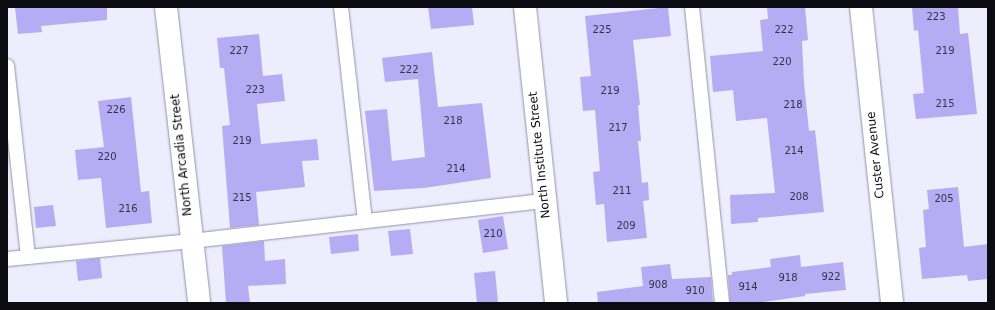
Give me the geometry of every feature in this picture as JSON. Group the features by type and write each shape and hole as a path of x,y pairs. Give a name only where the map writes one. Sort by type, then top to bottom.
{"street":[{"name":"North Arcadia Street","path":"166,7 198,303"},
{"name":"North Institute Street","path":"525,7 556,303"},
{"name":"Custer Avenue","path":"861,7 892,303"}],"lane":[{"path":"341,7 365,221"},
{"path":"692,7 722,303"},
{"path":"7,66 28,257"},
{"path":"7,259 192,241 545,200"}],"building":[{"path":"15,7 107,7 107,20 41,26 42,32 18,34"},
{"path":"428,7 472,7 474,25 431,29"},
{"path":"668,7 671,36 633,40 640,105 638,105 641,141 638,141 642,183 648,182 649,200 643,201 647,238 607,242 604,204 596,205 593,172 600,171 595,110 583,111 580,77 591,76 585,16"},
{"path":"767,7 805,7 808,40 802,41 804,83 809,131 815,130 824,212 758,218 758,222 731,224 730,195 775,193 767,118 736,121 733,90 713,92 710,56 763,51 760,20 768,19"},
{"path":"912,7 958,7 960,34 968,33 977,114 916,119 913,94 924,93 918,30 914,31"},
{"path":"259,34 263,76 282,74 285,101 257,104 261,144 317,139 319,160 302,161 305,187 256,192 259,225 230,228 222,126 230,125 224,68 220,68 217,38"},
{"path":"432,52 438,107 482,103 491,178 424,188 374,191 365,111 387,109 392,161 425,157 418,79 385,82 382,58"},
{"path":"131,97 141,192 149,191 152,223 106,228 101,178 78,180 75,150 104,147 98,101"},
{"path":"958,187 964,247 988,244 988,279 968,281 967,275 922,279 919,248 926,247 923,210 929,209 927,190"},
{"path":"53,205 56,226 36,228 34,207"},
{"path":"503,216 508,249 483,253 478,220"},
{"path":"410,229 413,254 391,256 388,231"},
{"path":"358,234 359,251 331,254 329,237"},
{"path":"264,241 265,261 285,259 286,284 248,286 250,303 226,303 222,246"},
{"path":"800,255 801,267 843,262 846,290 805,294 805,296 756,303 730,303 728,275 732,275 732,272 771,267 770,259"},
{"path":"100,258 102,278 78,281 76,261"},
{"path":"670,264 672,279 711,277 713,303 598,303 597,292 643,286 641,267"},
{"path":"495,271 498,303 477,303 474,273"}]}
